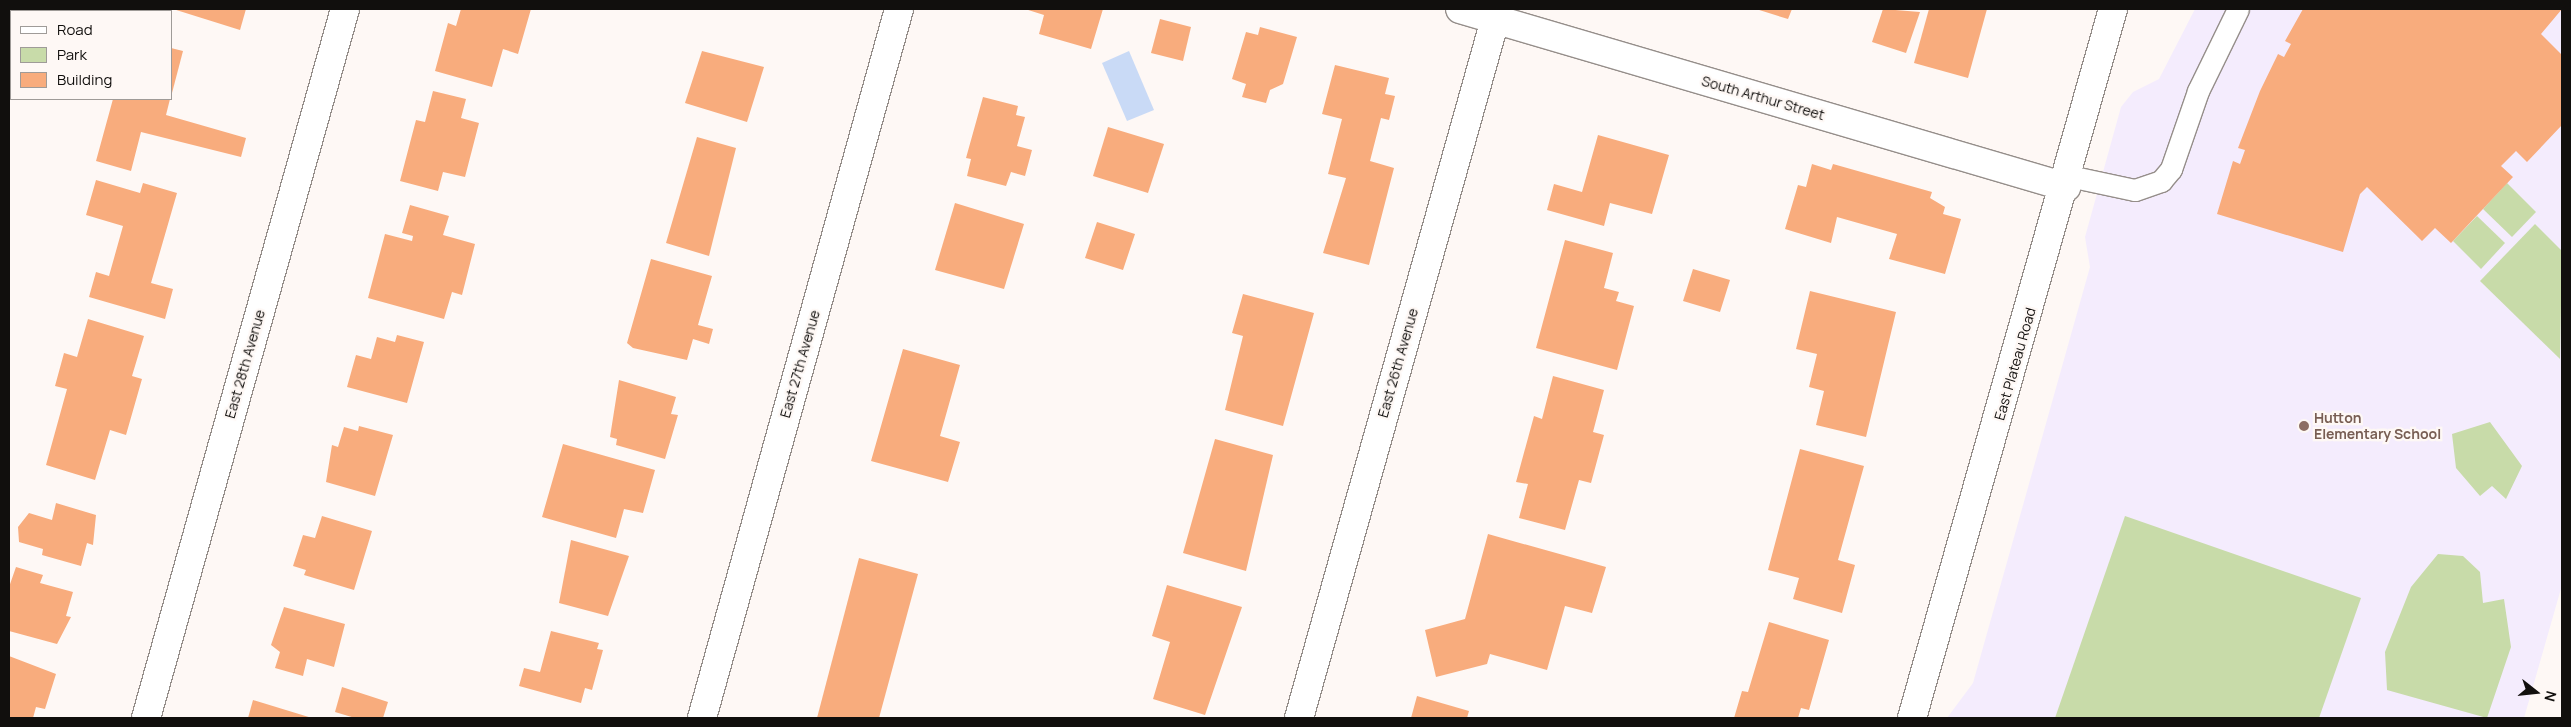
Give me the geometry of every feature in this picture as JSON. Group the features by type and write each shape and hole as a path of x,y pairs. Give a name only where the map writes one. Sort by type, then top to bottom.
{"street":[{"name":"East 28th Avenue","path":"146,718 345,9"},
{"name":"East 27th Avenue","path":"702,718 899,9"},
{"name":"South Arthur Street","path":"1460,9 1496,14 2067,182"},
{"name":"East Plateau Road","path":"1912,718 2067,182 2113,9"},
{"name":"East 26th Avenue","path":"1299,718 1496,14"}],"lane":[{"path":"2067,182 2135,190 2161,181 2171,169 2198,91 2238,9"}],"shaded area":[{"name":"Hutton Elementary School","path":"2195,9 2562,9 2562,585 2524,718 1947,718 1973,683 2090,267 2085,237 2121,107 2133,92 2159,79"}],"green space":[{"path":"2507,183 2536,212 2512,237 2483,209"},
{"path":"2477,216 2505,243 2481,269 2453,241"},
{"path":"2535,224 2562,251 2560,359 2480,281"},
{"path":"2490,422 2522,466 2506,499 2492,486 2480,496 2456,468 2452,434"},
{"path":"2125,516 2361,598 2319,718 2055,718"},
{"path":"2438,554 2463,556 2480,572 2483,603 2504,599 2511,647 2487,718 2387,690 2385,652 2411,587"}],"water":[{"path":"1129,51 1154,110 1127,121 1102,63"}],"building":[{"path":"173,9 246,9 240,30"},
{"path":"461,9 531,9 518,54 503,49 492,87 435,71 448,23 456,26"},
{"path":"1025,9 1103,9 1091,49 1039,34 1044,15"},
{"path":"1756,9 1792,9 1788,19"},
{"path":"1883,9 1920,12 1906,53 1872,42"},
{"path":"1929,9 1987,9 1968,78 1914,63"},
{"path":"2303,9 2562,9 2541,34 2562,55 2562,125 2527,162 2516,151 2501,166 2513,177 2451,243 2435,228 2422,241 2367,187 2360,194 2343,252 2217,214 2233,161 2240,164 2245,150 2238,148 2260,91 2278,54 2284,57 2291,44 2285,41"},
{"path":"1160,19 1191,27 1183,61 1151,53"},
{"path":"1260,27 1297,37 1283,84 1270,90 1266,103 1242,97 1246,84 1232,79 1246,32 1258,35"},
{"path":"172,48 183,51 172,93"},
{"path":"702,51 764,67 747,122 685,103"},
{"path":"1335,65 1389,78 1385,94 1395,96 1389,120 1381,118 1370,161 1394,168 1369,265 1323,253 1346,178 1328,174 1342,119 1322,114"},
{"path":"433,91 466,99 461,118 479,123 465,177 443,172 438,191 400,181 416,120 425,122"},
{"path":"983,97 1018,106 1016,115 1025,117 1017,146 1032,150 1025,176 1011,172 1006,186 967,176 971,159 966,158"},
{"path":"113,100 170,100 166,115 246,138 241,157 141,132 131,171 96,161"},
{"path":"1108,127 1164,144 1148,193 1093,176"},
{"path":"1598,135 1669,155 1652,214 1610,203 1604,226 1547,210 1554,184 1582,192"},
{"path":"697,137 736,148 709,256 666,243"},
{"path":"1812,164 1831,170 1833,164 1932,192 1930,198 1945,207 1943,214 1961,219 1945,274 1889,259 1897,234 1837,217 1831,243 1785,229 1798,185 1806,187"},
{"path":"96,180 140,193 143,183 177,193 151,283 173,289 165,319 89,297 96,272 109,276 123,226 86,215"},
{"path":"955,203 1024,224 1004,289 935,270"},
{"path":"410,205 449,216 443,235 475,244 462,295 452,292 444,319 368,298 385,234 412,241 413,236 402,233"},
{"path":"1097,222 1135,234 1123,270 1085,258"},
{"path":"1565,240 1613,253 1604,288 1619,292 1616,301 1634,306 1617,370 1536,348"},
{"path":"651,259 712,276 698,325 713,329 709,344 693,339 687,360 633,348 627,343"},
{"path":"1693,269 1730,280 1720,312 1683,301"},
{"path":"1810,291 1896,312 1866,437 1816,425 1824,391 1809,387 1817,354 1796,349"},
{"path":"1243,294 1314,313 1283,426 1225,410 1243,336 1232,333"},
{"path":"88,319 144,336 132,376 142,379 126,435 110,430 95,480 46,465 67,389 55,386 64,353 77,357"},
{"path":"397,335 424,342 407,403 347,387 356,355 371,359 377,337 395,342"},
{"path":"903,349 960,365 940,436 960,442 948,482 871,461"},
{"path":"1553,376 1604,390 1593,432 1604,435 1591,483 1579,480 1565,530 1519,518 1528,484 1516,482 1534,416 1542,419"},
{"path":"619,380 676,397 671,414 678,415 665,459 616,445 617,439 610,437"},
{"path":"359,426 393,435 375,496 326,482 332,445 338,447 344,427 358,431"},
{"path":"1215,439 1273,455 1246,571 1183,553"},
{"path":"563,444 655,470 643,513 624,509 616,538 542,517"},
{"path":"1800,449 1864,466 1838,560 1855,565 1842,613 1793,599 1799,578 1768,570"},
{"path":"56,503 96,515 93,545 87,543 81,566 42,555 43,549 19,542 18,527 29,513 52,520"},
{"path":"322,516 372,531 354,590 304,575 306,570 293,566 303,535 315,538"},
{"path":"1488,534 1606,567 1592,613 1565,606 1547,670 1490,654 1487,664 1436,677 1425,630 1465,619"},
{"path":"571,540 629,556 608,616 559,603"},
{"path":"859,558 918,574 879,718 817,718"},
{"path":"16,567 43,575 40,583 73,592 66,616 71,617 57,644 9,631 9,587"},
{"path":"1167,585 1242,607 1205,715 1153,699 1170,642 1152,636"},
{"path":"284,607 345,624 334,667 307,659 303,676 275,668 280,652 271,645"},
{"path":"1769,622 1829,640 1809,710 1801,708 1798,718 1734,718 1742,691 1748,692"},
{"path":"551,631 599,643 597,649 603,650 592,690 585,688 581,703 519,686 524,668 540,672"},
{"path":"9,656 56,674 45,709 36,707 33,718 9,718"},
{"path":"342,687 388,702 383,718 355,718 335,712"},
{"path":"1417,696 1469,711 1467,718 1411,718"},
{"path":"253,700 312,718 248,718"}],"place":[{"name":"Hutton Elementary School","path":"2304,426"}]}
